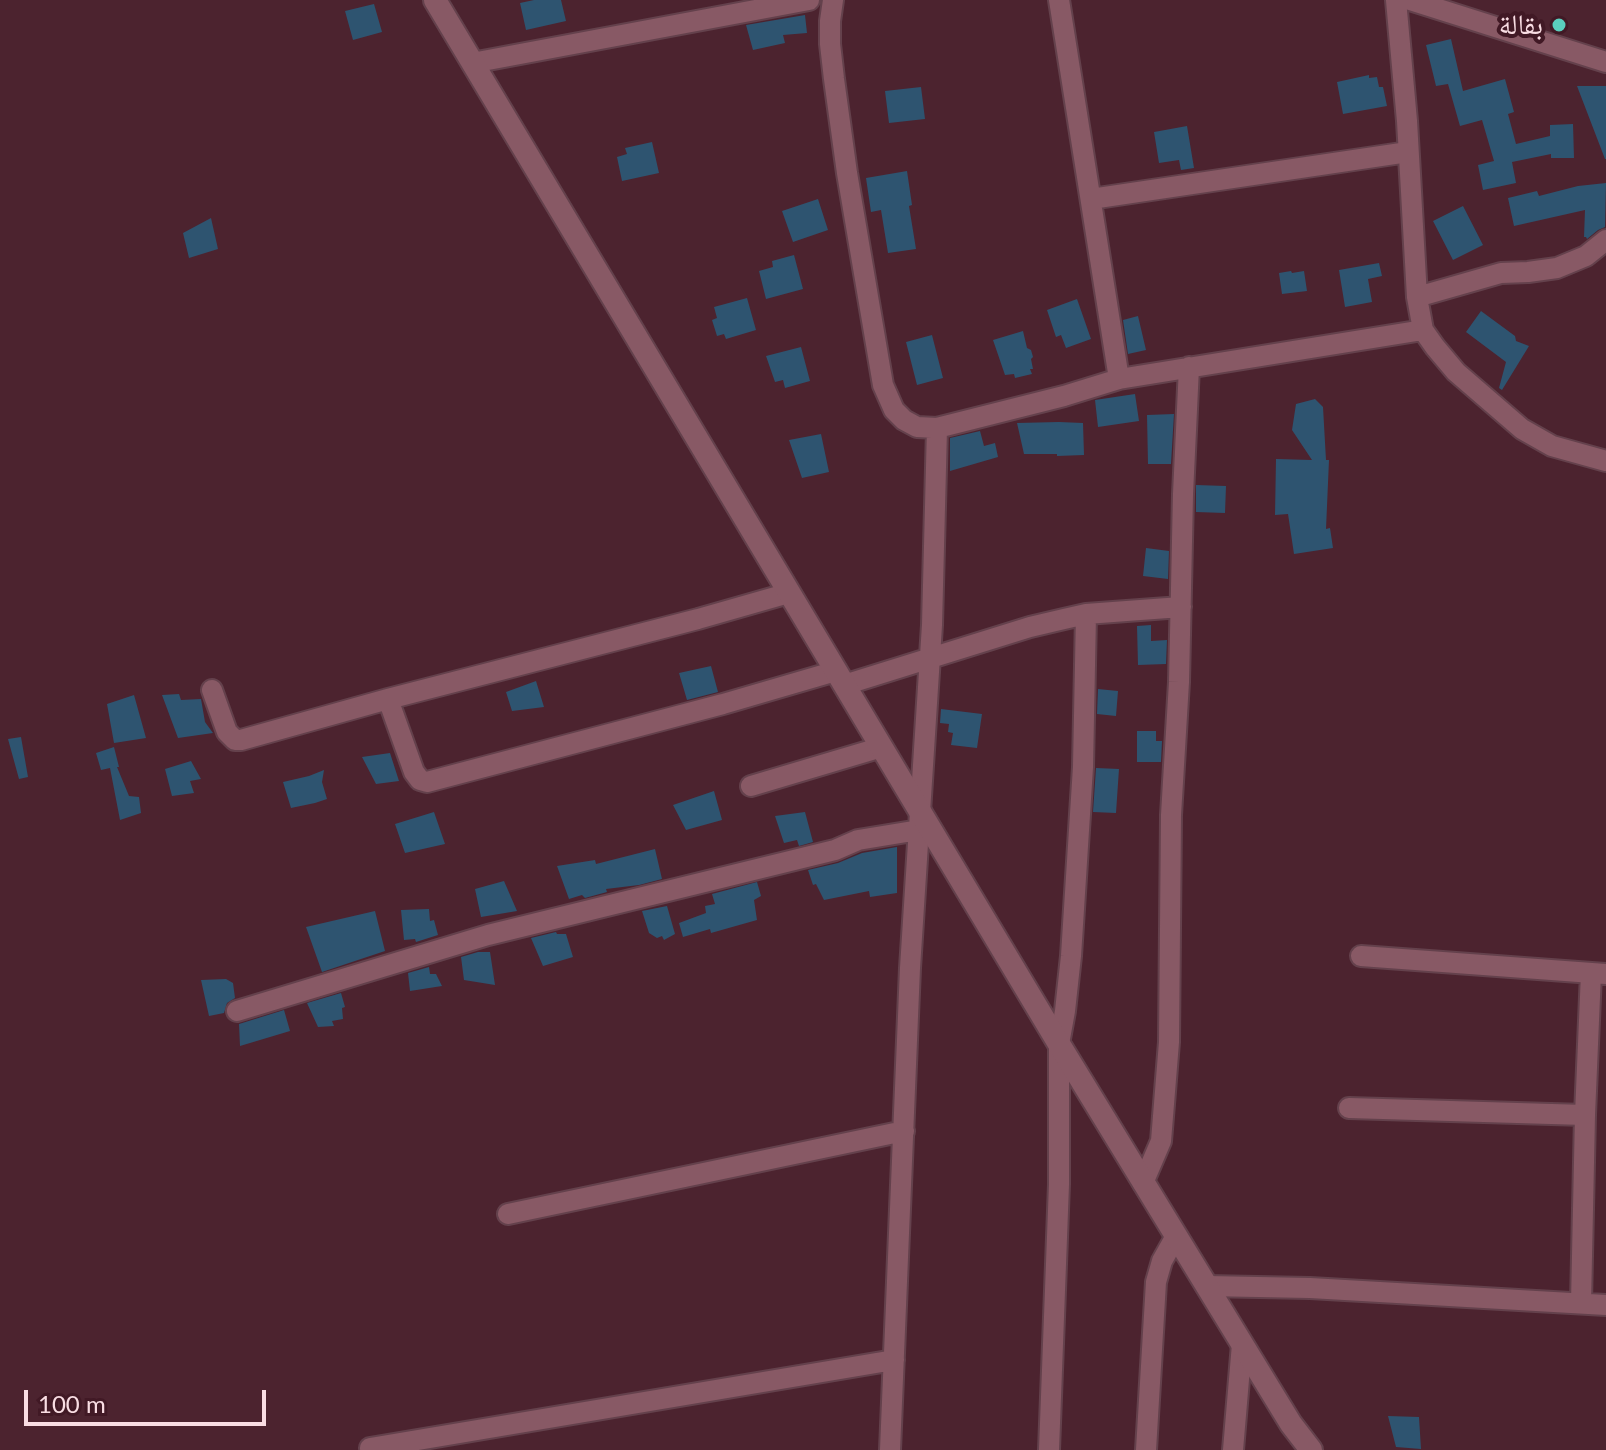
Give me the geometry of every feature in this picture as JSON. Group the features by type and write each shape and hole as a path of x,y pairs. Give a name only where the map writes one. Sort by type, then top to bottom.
{"street":[{"path":"435,0 882,747 920,821 1291,1424 1311,1450"},
{"path":"472,63 809,0"},
{"path":"833,0 830,44 847,173 883,385 894,410 904,420 917,427 937,428 1119,379 1423,330"},
{"path":"1059,0 1119,379"},
{"path":"1396,0 1417,297 1423,330 1456,372 1522,429 1552,446 1606,461"},
{"path":"1410,0 1606,62"},
{"path":"1091,199 1408,152"},
{"path":"1417,297 1501,273 1557,268 1586,256 1606,240"},
{"path":"1143,1183 1161,1141 1169,1042 1171,815 1179,682 1189,367"},
{"path":"890,1450 910,968 936,542 937,428"},
{"path":"212,690 227,732 235,740 241,740 789,593"},
{"path":"388,699 414,772 420,780 427,782 681,716 930,658 1030,627 1086,614 1181,607"},
{"path":"1049,1450 1059,1184 1059,1044 1071,956 1083,767 1086,614"},
{"path":"751,786 882,747"},
{"path":"237,1011 488,935 835,850 920,821"},
{"path":"1361,956 1599,974 1585,1115 1581,1303"},
{"path":"1349,1108 1585,1115"},
{"path":"508,1214 904,1131"},
{"path":"1146,1450 1156,1282 1162,1261 1176,1236"},
{"path":"1206,1286 1310,1288 1606,1305"},
{"path":"1233,1450 1242,1344"},
{"path":"370,1448 894,1360"}],"building":[{"path":"561,0 566,21 526,30 520,3"},
{"path":"374,4 382,32 353,40 345,11"},
{"path":"805,15 807,33 783,35 785,43 753,50 746,25"},
{"path":"1451,39 1463,91 1505,79 1514,112 1508,114 1516,144 1550,136 1550,125 1573,124 1574,158 1551,158 1551,154 1512,162 1516,183 1483,190 1478,165 1494,161 1482,120 1460,126 1448,84 1436,86 1426,45"},
{"path":"1369,75 1369,78 1377,77 1379,87 1383,87 1387,106 1343,114 1337,82"},
{"path":"1577,86 1606,86 1606,159 1605,159"},
{"path":"921,87 925,119 889,123 885,91"},
{"path":"1187,126 1194,168 1181,170 1179,160 1159,163 1154,132"},
{"path":"652,142 659,173 622,181 617,157 627,154 625,148"},
{"path":"907,171 916,249 888,253 881,210 871,212 866,178"},
{"path":"1606,183 1605,227 1587,239 1584,237 1585,210 1514,226 1508,198 1537,191 1539,196"},
{"path":"818,199 828,230 793,242 782,211"},
{"path":"1463,206 1483,245 1453,260 1433,221"},
{"path":"211,218 218,249 189,258 183,233"},
{"path":"794,255 803,289 766,299 759,271 773,267 772,261"},
{"path":"1379,263 1382,276 1368,279 1372,302 1345,307 1339,270"},
{"path":"1304,271 1307,291 1282,294 1279,273"},
{"path":"747,298 756,330 726,339 724,334 717,336 712,320 717,318 714,307"},
{"path":"1077,299 1091,339 1066,348 1061,335 1056,337 1047,310"},
{"path":"1481,311 1515,336 1516,341 1529,346 1502,390 1499,388 1506,362 1466,332"},
{"path":"1138,316 1146,350 1128,354 1123,320"},
{"path":"1023,331 1033,357 1033,369 1030,369 1032,374 1015,378 1014,374 1005,375 993,340"},
{"path":"932,335 943,378 917,385 906,342"},
{"path":"801,347 810,381 785,388 783,380 775,382 766,356"},
{"path":"1135,394 1139,421 1098,427 1095,400"},
{"path":"1315,399 1323,407 1326,460 1329,460 1326,529 1330,528 1333,548 1294,554 1288,514 1275,515 1276,459 1312,460 1292,430 1296,404"},
{"path":"1174,414 1171,464 1148,464 1147,415"},
{"path":"1017,423 1083,423 1084,455 1024,454"},
{"path":"980,431 984,446 995,443 998,457 950,471 950,438"},
{"path":"821,434 829,472 802,478 789,440"},
{"path":"1196,485 1226,486 1225,513 1196,512"},
{"path":"1146,548 1169,551 1168,579 1143,576"},
{"path":"1151,625 1151,641 1167,640 1166,664 1138,665 1137,626"},
{"path":"711,666 718,692 687,700 679,673"},
{"path":"536,681 544,707 512,711 506,692"},
{"path":"1098,689 1118,691 1116,716 1097,714"},
{"path":"179,694 181,700 201,699 205,722 213,733 178,738 162,695"},
{"path":"134,695 146,738 114,743 107,704"},
{"path":"941,709 982,714 977,748 951,745 953,733 948,732 949,724 940,723"},
{"path":"1137,731 1156,731 1156,741 1162,741 1161,762 1137,762"},
{"path":"21,737 28,777 19,779 8,739"},
{"path":"114,747 117,767 129,796 139,797 141,813 120,820 110,768 101,770 96,753"},
{"path":"390,753 399,781 376,784 362,757"},
{"path":"191,761 201,779 190,781 194,793 172,796 165,769"},
{"path":"1096,768 1119,769 1116,813 1093,812"},
{"path":"324,770 322,782 327,799 291,808 283,782"},
{"path":"714,791 722,820 686,830 673,805"},
{"path":"434,812 445,844 405,853 395,824"},
{"path":"805,812 813,842 799,846 797,840 784,843 775,816"},
{"path":"897,847 897,893 870,897 869,891 824,900 816,884 813,885 808,870 862,853"},
{"path":"655,849 662,879 569,899 557,866 595,860 596,864"},
{"path":"504,881 517,911 481,917 475,889"},
{"path":"757,882 761,896 754,900 757,920 683,937 679,923 706,913 705,906 715,904 712,894"},
{"path":"667,906 675,934 664,940 662,936 657,938 649,933 642,911"},
{"path":"429,909 430,921 434,920 438,935 416,942 415,939 404,940 401,910"},
{"path":"375,911 385,951 322,972 306,927"},
{"path":"556,932 566,934 573,957 543,966 531,938"},
{"path":"490,952 495,985 464,980 461,957"},
{"path":"429,967 430,974 436,974 442,986 410,991 408,973"},
{"path":"226,979 233,983 235,998 227,1003 224,1013 209,1016 201,980"},
{"path":"341,993 345,1007 342,1008 343,1019 332,1021 334,1026 318,1027 307,1003"},
{"path":"284,1010 290,1031 240,1046 239,1024"},
{"path":"1388,1416 1419,1417 1421,1449 1396,1447"}],"place":[{"name":"بقالة","path":"1559,25"}]}
